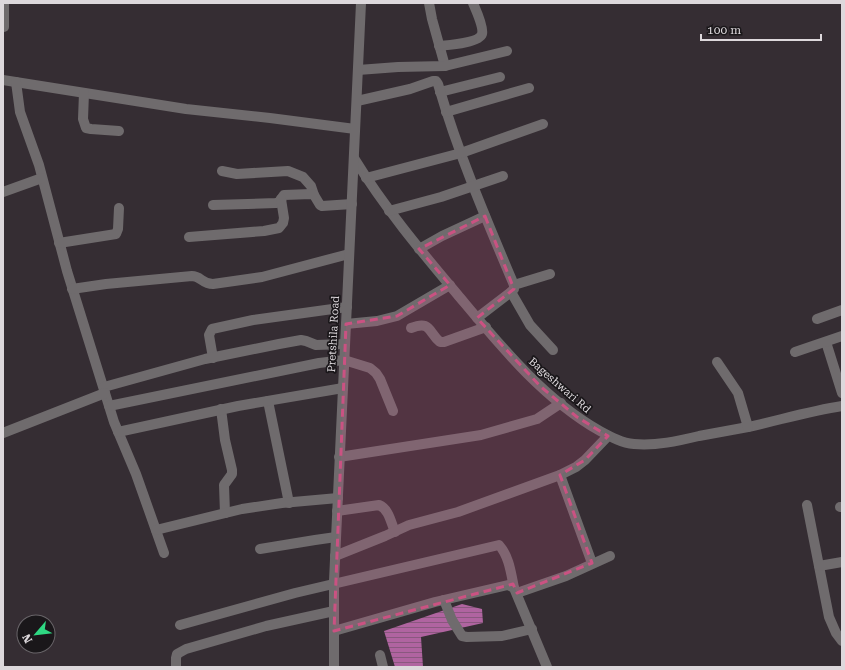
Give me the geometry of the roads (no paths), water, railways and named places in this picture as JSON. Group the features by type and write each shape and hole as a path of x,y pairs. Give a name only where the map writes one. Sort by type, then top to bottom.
{"street":[{"path":"4,3 4,27"},
{"name":"Pretshila Road","path":"334,667 335,556 361,3"},
{"path":"429,3 445,66"},
{"path":"439,46 462,43 480,36 482,33 482,28 473,3"},
{"path":"358,70 445,66 506,50"},
{"path":"440,92 500,77"},
{"path":"3,80 186,109 355,129"},
{"path":"357,101 410,89 433,81 438,84 446,112 473,187 513,289 530,325 553,350"},
{"path":"16,82 20,112 39,165 72,289 118,432 134,469 164,553"},
{"path":"446,112 529,88"},
{"path":"84,92 83,119 86,128 119,132"},
{"path":"366,178 461,153 543,124"},
{"name":"Bageshwari Rd","path":"354,158 389,211 419,249 520,366 540,386 577,417 608,436 633,444 670,442 748,427 813,410 842,406"},
{"path":"222,171 237,174 288,172 303,177 322,206 352,204"},
{"path":"389,211 473,187 503,176"},
{"path":"3,192 42,178"},
{"path":"213,205 272,204 279,202 284,195 314,195"},
{"path":"189,237 264,231 278,228 283,223 284,218 281,199"},
{"path":"59,243 116,234 118,229 119,208"},
{"path":"419,249 448,233 485,216"},
{"path":"72,289 106,284 192,276 200,278 207,284 213,284 262,277 349,254"},
{"path":"477,318 513,289 550,274"},
{"path":"346,324 377,321 397,316 450,285"},
{"path":"213,358 209,335 212,329 266,318 347,307"},
{"path":"817,319 842,310"},
{"path":"411,328 424,324 440,342 444,342 486,328"},
{"path":"795,352 842,336"},
{"path":"3,433 104,390 213,358 301,340 316,345 345,344"},
{"path":"826,342 842,393"},
{"path":"109,406 298,367 344,360 364,366 376,373 383,384 393,411"},
{"path":"717,362 738,393 748,427"},
{"path":"118,432 221,410 343,388"},
{"path":"268,401 289,503"},
{"path":"340,458 481,435 537,419 561,403"},
{"path":"221,410 225,440 232,470 232,474 224,485 225,513"},
{"path":"335,556 409,525 458,512 560,475 576,467 585,460 608,436"},
{"path":"560,475 592,563"},
{"path":"156,530 225,513 289,503 338,498"},
{"path":"807,505 829,617 839,632 842,642"},
{"path":"337,511 379,506 384,507 395,532"},
{"path":"260,549 336,538"},
{"path":"180,625 295,593 499,545 507,560 516,590 547,667"},
{"path":"334,631 444,600 508,585 516,590 566,576 610,556"},
{"path":"820,566 842,562"},
{"path":"444,600 452,620 462,636 502,636 532,629"},
{"path":"176,667 177,654 186,649 266,626 334,611"},
{"path":"380,655 383,667"}]}
